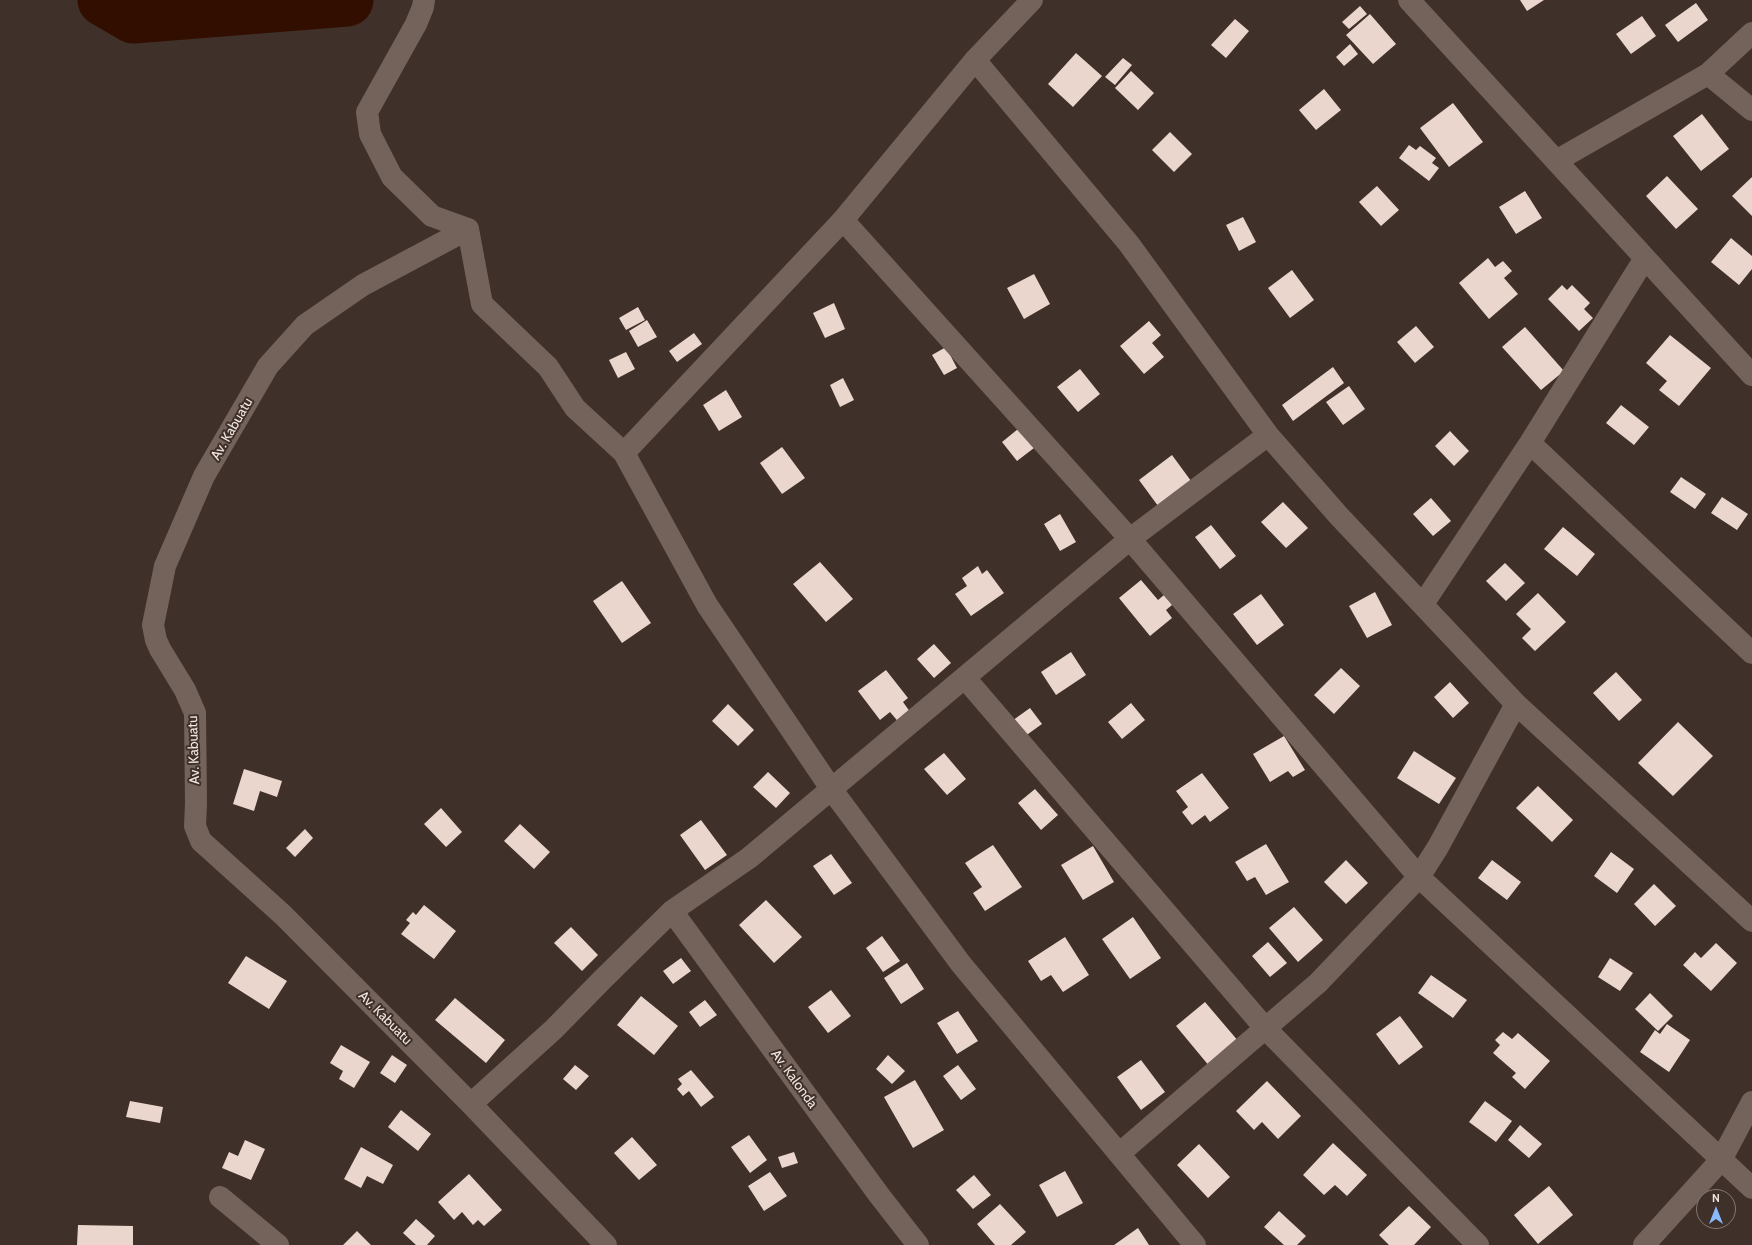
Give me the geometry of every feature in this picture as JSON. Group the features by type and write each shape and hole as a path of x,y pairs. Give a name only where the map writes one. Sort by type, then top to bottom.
{"street":[{"path":"624,453 843,220 975,60 1032,0"},
{"path":"1409,0 1752,376"},
{"path":"423,4 416,24 367,112 370,134 392,177 432,216 468,229 482,304 548,367 575,408 624,453 707,605 832,790 961,964 1120,1153 1195,1245"},
{"path":"1556,161 1708,74 1752,33"},
{"path":"975,60 1129,244 1268,435 1338,515 1516,704 1752,921"},
{"path":"1708,74 1752,110"},
{"path":"843,220 1130,539 1419,877 1752,1188"},
{"name":"Av. Kabuatu","path":"468,229 363,286 305,325 268,366 204,476 165,566 153,625 156,640 160,649 185,690 195,713 195,826 201,841 283,915 471,1104 606,1245"},
{"path":"1423,604 1530,444 1645,258"},
{"path":"471,1104 554,1029 672,911 749,858 966,678 1130,539 1268,435"},
{"path":"1530,444 1752,653"},
{"path":"966,678 1266,1028 1478,1245"},
{"path":"1120,1153 1318,983 1419,877 1438,847 1516,704"},
{"name":"Av. Kalonda","path":"672,911 879,1195 918,1245"},
{"path":"1644,1245 1721,1160 1752,1102"},
{"path":"220,1197 278,1245"}],"building":[{"path":"1520,0 1544,0 1527,11"},
{"path":"1696,3 1708,20 1678,42 1665,25"},
{"path":"1360,6 1367,14 1349,29 1342,22"},
{"path":"1370,14 1396,44 1373,64 1346,35"},
{"path":"1642,16 1656,36 1631,54 1616,34"},
{"path":"1235,19 1249,31 1226,58 1211,45"},
{"path":"1350,44 1358,54 1344,66 1336,57"},
{"path":"1076,53 1102,76 1073,107 1048,84"},
{"path":"1123,58 1132,65 1115,85 1105,77"},
{"path":"1131,71 1154,93 1138,110 1115,88"},
{"path":"1324,89 1341,110 1316,130 1299,110"},
{"path":"1453,103 1483,142 1449,167 1420,128"},
{"path":"1702,114 1729,149 1701,171 1673,136"},
{"path":"1170,132 1192,154 1174,172 1152,150"},
{"path":"1409,145 1416,150 1420,146 1436,158 1432,163 1439,168 1429,181 1399,158"},
{"path":"1667,176 1698,209 1676,229 1646,196"},
{"path":"1752,177 1752,216 1732,196"},
{"path":"1377,186 1399,210 1381,226 1359,202"},
{"path":"1525,191 1542,218 1516,234 1499,207"},
{"path":"1243,217 1256,242 1239,251 1226,225"},
{"path":"1731,238 1752,256 1752,269 1739,285 1711,262"},
{"path":"1488,258 1495,267 1503,261 1512,271 1504,278 1518,294 1489,319 1459,283"},
{"path":"1292,270 1314,300 1290,318 1268,288"},
{"path":"1034,274 1050,304 1024,319 1007,288"},
{"path":"1562,285 1567,290 1572,285 1590,303 1584,309 1593,318 1579,331 1548,299"},
{"path":"834,303 845,329 825,338 813,313"},
{"path":"638,307 645,320 626,330 619,318"},
{"path":"647,320 657,337 638,347 629,331"},
{"path":"1149,321 1161,335 1152,343 1164,357 1144,374 1120,346"},
{"path":"1416,326 1434,347 1415,363 1397,342"},
{"path":"1525,327 1564,371 1541,390 1502,347"},
{"path":"694,333 702,344 677,362 669,351"},
{"path":"1670,335 1711,368 1679,406 1659,390 1667,381 1646,363"},
{"path":"946,347 957,368 944,375 932,355"},
{"path":"626,352 635,369 618,378 609,360"},
{"path":"1333,367 1344,383 1293,421 1282,405"},
{"path":"1080,369 1100,394 1078,412 1057,387"},
{"path":"843,378 854,400 840,407 830,385"},
{"path":"1349,386 1365,409 1343,425 1326,402"},
{"path":"726,390 742,417 719,431 703,405"},
{"path":"1621,405 1649,427 1634,445 1606,423"},
{"path":"1018,429 1034,448 1017,461 1002,442"},
{"path":"1450,431 1469,451 1454,466 1435,446"},
{"path":"782,447 805,478 782,494 760,463"},
{"path":"1172,455 1194,485 1161,510 1139,480"},
{"path":"1681,477 1706,494 1695,509 1670,492"},
{"path":"1722,497 1748,514 1737,530 1711,513"},
{"path":"1431,498 1451,521 1433,536 1413,514"},
{"path":"1283,502 1308,528 1286,548 1261,522"},
{"path":"1060,514 1076,542 1060,551 1044,524"},
{"path":"1211,525 1236,556 1220,569 1195,537"},
{"path":"1563,527 1595,554 1577,576 1544,549"},
{"path":"820,562 853,599 826,622 793,584"},
{"path":"1505,563 1525,583 1506,601 1486,581"},
{"path":"978,566 982,574 987,570 1004,593 971,616 955,594 967,586 962,578"},
{"path":"1141,580 1158,600 1170,590 1178,600 1166,610 1172,618 1150,636 1119,598"},
{"path":"622,581 651,623 622,643 593,601"},
{"path":"1375,592 1392,625 1367,638 1349,606"},
{"path":"1538,593 1566,622 1535,651 1522,638 1531,629 1516,614"},
{"path":"1261,594 1284,625 1257,645 1233,614"},
{"path":"934,644 951,663 934,678 917,659"},
{"path":"1071,652 1086,675 1056,695 1041,672"},
{"path":"1341,668 1360,686 1334,714 1314,695"},
{"path":"886,670 908,698 903,702 913,716 901,725 890,712 880,720 858,691"},
{"path":"1616,672 1642,700 1619,721 1593,693"},
{"path":"1450,682 1469,703 1453,718 1434,697"},
{"path":"1131,703 1145,720 1122,739 1108,722"},
{"path":"728,704 754,730 738,746 712,721"},
{"path":"1030,708 1042,724 1021,739 1009,723"},
{"path":"1678,722 1713,756 1673,796 1638,763"},
{"path":"1284,736 1305,770 1293,777 1288,771 1270,782 1253,754"},
{"path":"1414,751 1456,778 1439,804 1397,778"},
{"path":"944,753 966,779 947,795 924,769"},
{"path":"244,769 282,781 277,797 260,791 254,811 233,804"},
{"path":"768,772 790,793 776,808 753,787"},
{"path":"1202,773 1229,808 1210,822 1205,815 1192,825 1182,812 1188,807 1176,791"},
{"path":"1538,786 1573,820 1552,842 1516,808"},
{"path":"1035,789 1058,815 1041,830 1018,803"},
{"path":"441,808 462,832 446,847 424,824"},
{"path":"701,820 727,855 705,870 680,835"},
{"path":"520,824 550,852 534,869 504,841"},
{"path":"305,829 313,838 295,857 286,848"},
{"path":"1266,844 1289,882 1266,895 1255,877 1247,881 1235,862"},
{"path":"993,845 1022,887 985,911 973,893 982,887 965,863"},
{"path":"1093,846 1114,882 1083,900 1061,865"},
{"path":"1611,852 1634,869 1617,893 1594,876"},
{"path":"831,854 852,883 834,895 813,866"},
{"path":"1346,860 1368,883 1346,904 1324,882"},
{"path":"1492,860 1521,882 1507,900 1478,878"},
{"path":"1654,884 1676,906 1655,926 1634,904"},
{"path":"766,900 802,937 774,963 739,925"},
{"path":"424,905 456,931 434,959 401,934 410,923 406,920 413,912 416,915"},
{"path":"1294,907 1323,940 1298,962 1269,928"},
{"path":"1133,917 1161,958 1130,979 1102,939"},
{"path":"571,927 598,955 582,971 554,943"},
{"path":"882,936 900,961 883,972 866,948"},
{"path":"1065,937 1089,975 1063,992 1051,975 1041,981 1028,961"},
{"path":"1268,942 1287,963 1270,977 1252,956"},
{"path":"1716,943 1737,963 1711,991 1683,965 1695,952 1701,958"},
{"path":"246,956 287,981 269,1009 228,983"},
{"path":"681,958 691,971 673,984 663,971"},
{"path":"1610,958 1633,973 1620,991 1598,977"},
{"path":"907,963 924,989 901,1004 884,978"},
{"path":"1431,975 1467,1000 1453,1018 1418,993"},
{"path":"831,990 851,1016 828,1033 808,1007"},
{"path":"1650,993 1673,1016 1658,1031 1635,1009"},
{"path":"641,996 678,1026 654,1055 617,1025"},
{"path":"455,998 505,1040 486,1063 435,1020"},
{"path":"705,1000 717,1015 700,1027 689,1012"},
{"path":"1205,1002 1239,1042 1210,1067 1176,1026"},
{"path":"958,1011 978,1041 957,1054 937,1023"},
{"path":"1400,1016 1423,1047 1399,1065 1376,1034"},
{"path":"1667,1024 1690,1040 1669,1072 1640,1052 1655,1030 1660,1034"},
{"path":"1503,1032 1512,1039 1518,1033 1550,1061 1525,1089 1512,1077 1516,1073 1493,1053 1500,1045 1495,1040"},
{"path":"341,1045 370,1062 354,1088 339,1079 343,1071 330,1063"},
{"path":"392,1055 407,1065 395,1083 380,1073"},
{"path":"888,1055 905,1071 892,1084 876,1069"},
{"path":"1141,1060 1165,1092 1141,1110 1117,1077"},
{"path":"575,1065 589,1076 576,1090 563,1079"},
{"path":"958,1065 976,1089 961,1100 943,1076"},
{"path":"691,1070 714,1097 701,1107 689,1091 683,1096 677,1089 682,1084 678,1079"},
{"path":"915,1080 944,1130 913,1148 884,1097"},
{"path":"1267,1081 1301,1116 1278,1139 1262,1122 1254,1130 1236,1111"},
{"path":"130,1101 163,1107 160,1123 126,1117"},
{"path":"1485,1101 1512,1121 1496,1142 1469,1122"},
{"path":"401,1110 431,1134 418,1151 388,1127"},
{"path":"1520,1125 1542,1144 1529,1158 1508,1140"},
{"path":"749,1135 767,1160 750,1173 731,1147"},
{"path":"632,1137 657,1165 639,1180 614,1153"},
{"path":"245,1140 265,1149 251,1180 222,1168 229,1152 238,1156"},
{"path":"1333,1143 1367,1175 1347,1196 1335,1185 1324,1195 1303,1175"},
{"path":"1199,1144 1230,1177 1208,1198 1177,1165"},
{"path":"361,1147 393,1165 383,1184 367,1176 361,1188 344,1179"},
{"path":"794,1152 798,1163 782,1168 778,1157"},
{"path":"1065,1171 1083,1203 1057,1217 1039,1185"},
{"path":"770,1172 787,1196 764,1211 748,1186"},
{"path":"469,1174 502,1210 484,1226 478,1220 473,1225 462,1212 454,1220 438,1202"},
{"path":"974,1175 991,1195 973,1209 956,1190"},
{"path":"1549,1186 1573,1215 1538,1244 1514,1215"},
{"path":"1000,1204 1026,1232 1011,1245 995,1245 977,1224"},
{"path":"1409,1206 1431,1227 1414,1245 1389,1245 1379,1235"},
{"path":"1279,1211 1306,1236 1297,1245 1284,1245 1264,1227"},
{"path":"416,1219 435,1236 427,1245 416,1245 403,1233"},
{"path":"78,1225 133,1226 133,1245 77,1245"},
{"path":"1138,1228 1149,1245 1114,1245"},
{"path":"357,1231 371,1245 343,1245"}],"waterway":[{"path":"104,0 133,17 347,0"}]}
